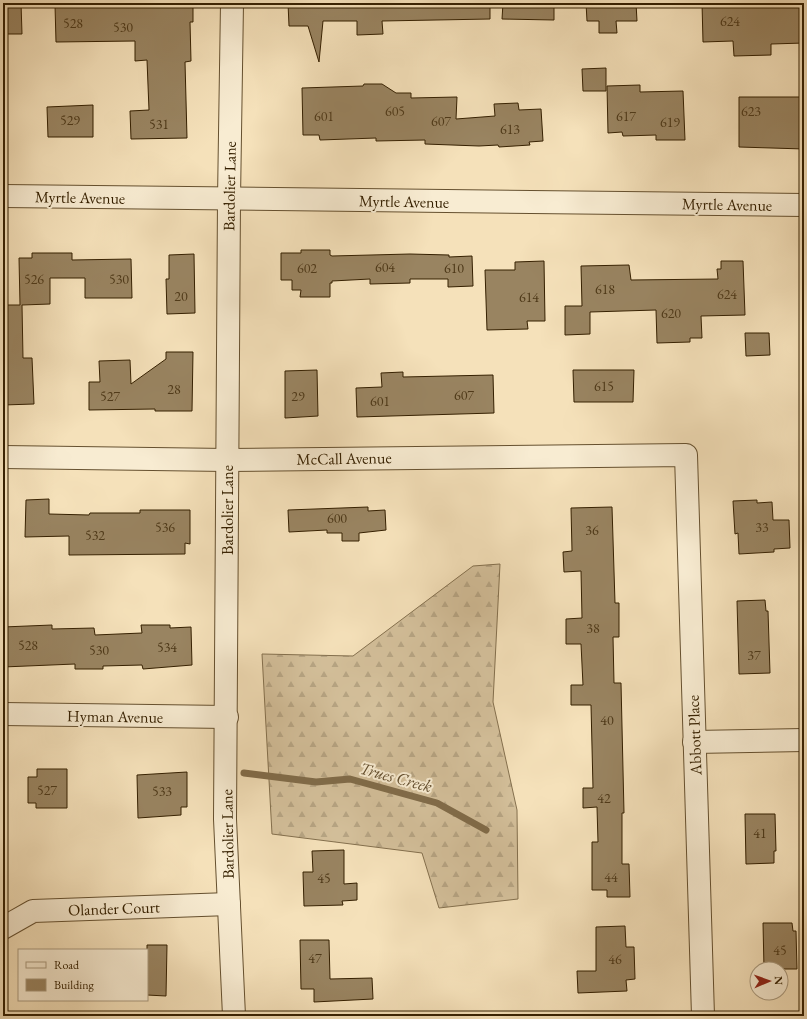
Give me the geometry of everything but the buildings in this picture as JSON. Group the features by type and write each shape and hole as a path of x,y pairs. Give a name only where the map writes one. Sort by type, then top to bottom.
{"street":[{"name":"Bardolier Lane","path":"232,3 229,199 227,717 225,819 234,1016"},
{"name":"Myrtle Avenue","path":"3,196 804,205"},
{"name":"McCall Avenue","path":"3,457 227,460 686,455"},
{"name":"Abbott Place","path":"686,455 694,742 704,1016"},
{"name":"Hyman Avenue","path":"3,714 227,717"},
{"path":"694,742 804,740"},
{"name":"Olander Court","path":"3,928 33,911 229,904"}],"green space":[{"path":"500,564 493,702 517,810 518,899 439,908 422,853 272,834 262,654 353,656 473,566"}],"waterway":[{"name":"Trues Creek","path":"244,773 316,782 350,779 437,803 486,830"}]}
